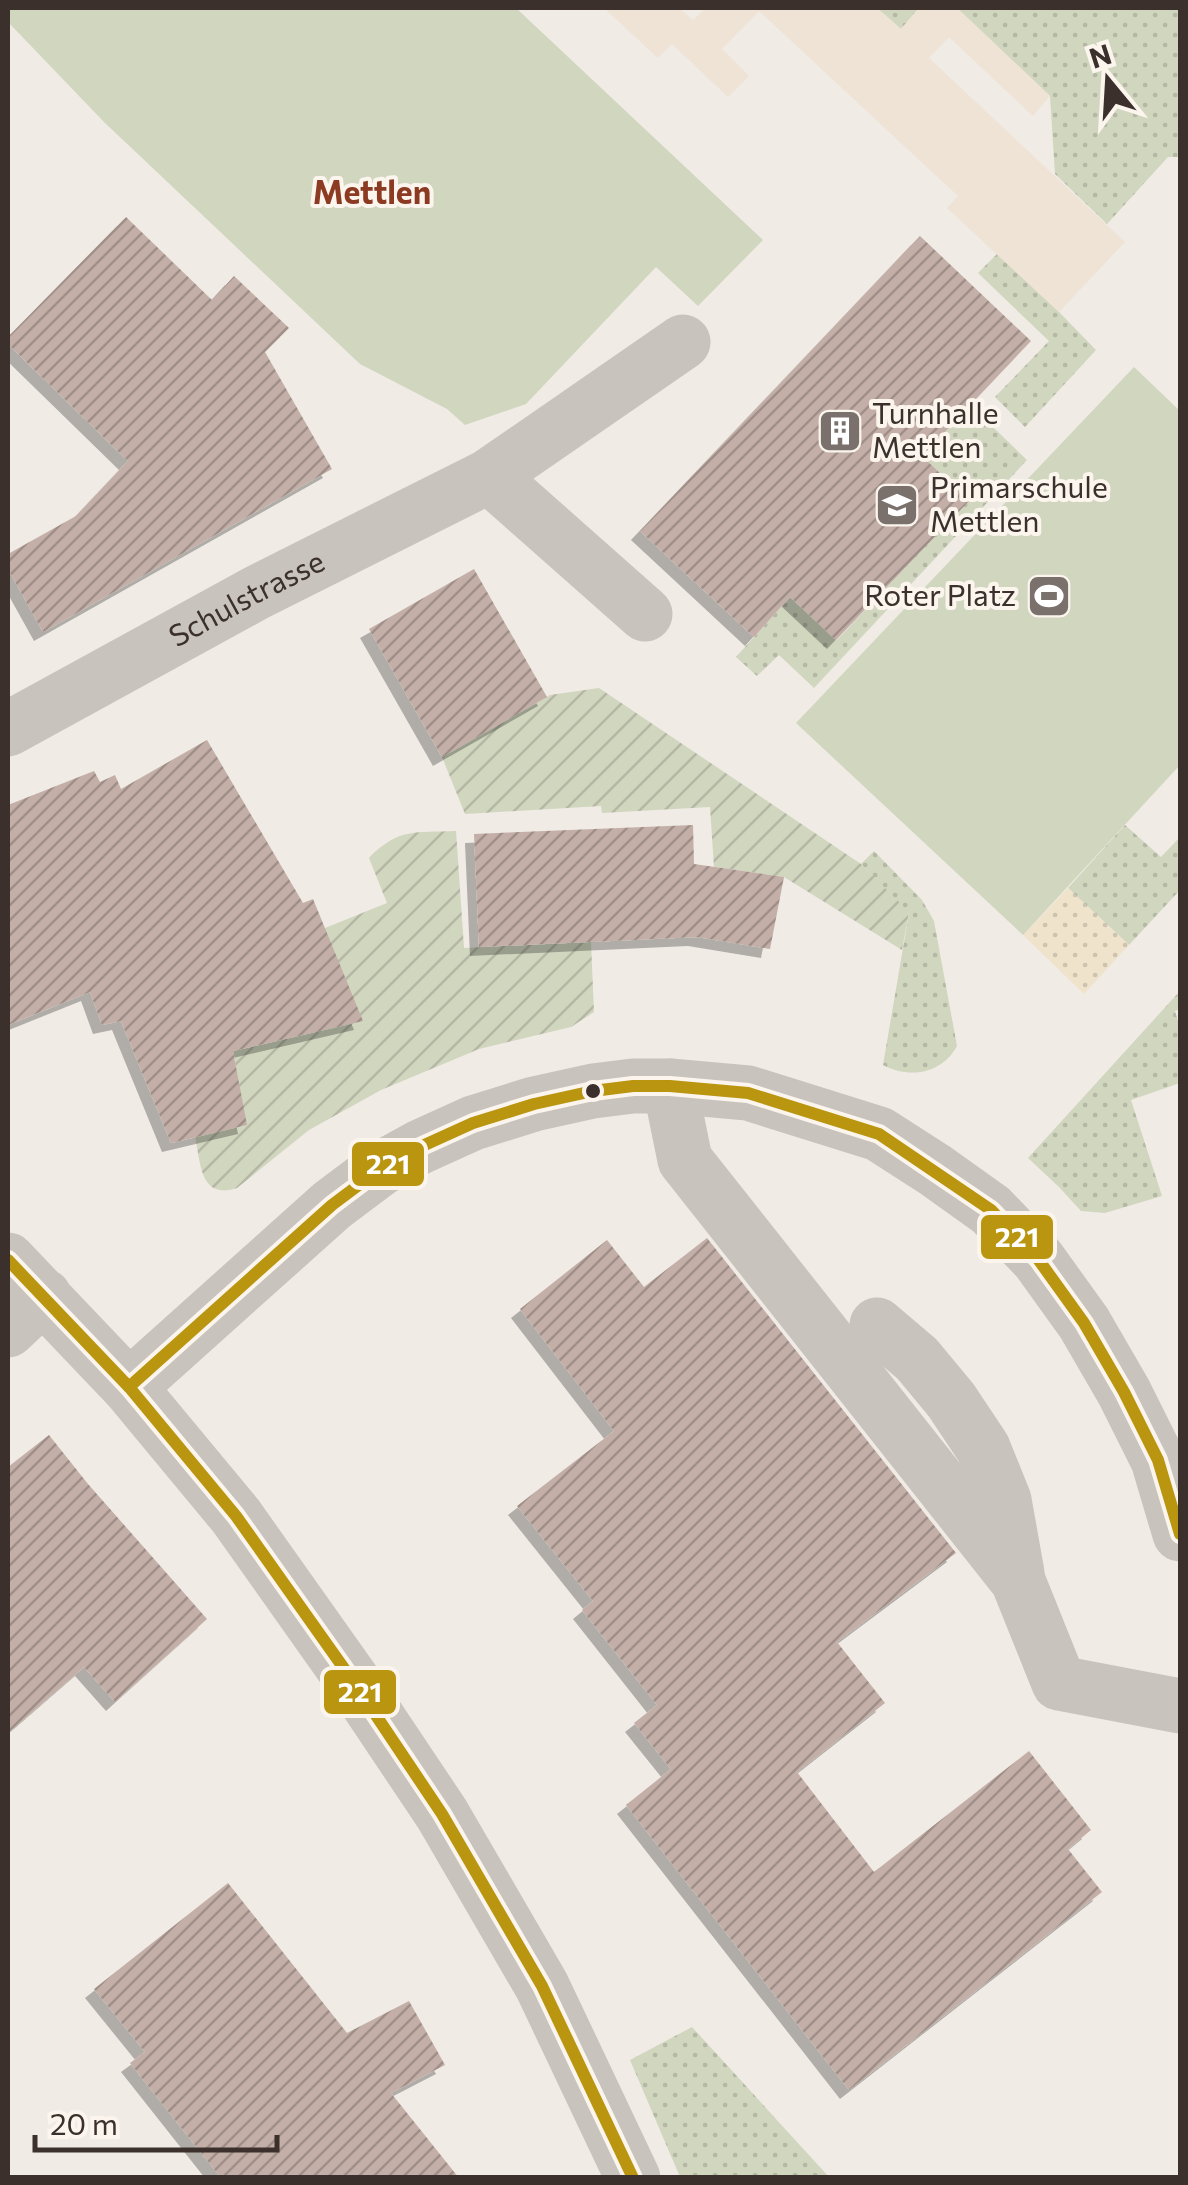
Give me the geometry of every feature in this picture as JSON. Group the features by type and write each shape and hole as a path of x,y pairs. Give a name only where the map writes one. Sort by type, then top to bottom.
{"street":[{"name":"Schulstrasse","path":"8,729 256,593 489,476 683,342"},
{"path":"489,476 645,614"},
{"path":"128,1386 249,1277 380,1168 473,1122 593,1090 670,1086 748,1093 879,1134 990,1210 1038,1259 1104,1358 1158,1460 1180,1534"},
{"path":"670,1086 685,1160 1018,1581"},
{"path":"20,1295 128,1386 236,1516 355,1684 442,1814 542,1986 633,2178"},
{"path":"877,1325 917,1359 982,1448 1004,1500 1018,1581 1059,1683 1180,1706"}],"green space":[{"path":"8,8 516,8 763,240 698,306 656,267 526,404 465,425 447,409 360,364 104,122 8,22"},
{"path":"877,8 916,8 918,9 901,29"},
{"path":"957,8 1180,8 1180,157 1168,157 1107,224 1055,174 1050,96"},
{"path":"997,254 1096,350 1025,427 995,397 1049,341 978,273"},
{"name":"Roter Platz","path":"1134,367 1180,411 1180,765 1023,935 796,723"},
{"path":"970,405 1027,460 814,688 779,655 757,676 736,657 790,597 837,640 968,501 922,456"},
{"path":"599,688 861,864 909,912 902,950 784,877 714,867 710,807 602,813 601,806 465,814 442,757 550,695"},
{"path":"1125,825 1161,857 1180,837 1180,890 1129,945 1068,888"},
{"path":"456,831 464,948 591,942 594,1012 571,1027 479,1049 381,1090 309,1130 237,1188 216,1189 204,1177 195,1137 246,1125 233,1051 311,1033 325,928 387,903 369,858 399,836"},
{"path":"874,851 922,900 934,921 957,1046 943,1063 924,1071 903,1072 883,1065 909,913 861,864"},
{"path":"1180,991 1180,1009 1175,1011 1180,1027 1180,1083 1131,1100 1162,1196 1105,1213 1081,1211 1028,1158"},
{"path":"692,2027 829,2177 680,2177 630,2060"}],"sand":[{"path":"1068,888 1129,945 1084,994 1023,935"}],"shaded area":[{"path":"604,8 679,8 693,20 706,8 877,8 901,29 916,8 957,8 1050,96 1033,116 949,37 929,58 1125,242 1059,312 947,208 958,196 759,11 722,49 749,76 728,97 672,44 658,58"}],"building":[{"path":"126,217 212,300 234,276 289,328 265,352 332,469 43,632 8,569 8,554 76,516 128,461 8,344 8,337"},
{"name":"Turnhalle Mettlen","path":"920,236 1031,341 922,456 969,501 836,640 790,597 754,637 640,531"},
{"path":"474,569 547,697 442,757 369,629"},
{"path":"207,740 303,903 313,899 363,1021 233,1051 247,1125 171,1143 121,1021 102,1025 90,992 8,1025 8,805 94,771 100,782 115,775 121,789"},
{"path":"693,825 694,864 784,877 770,949 697,937 479,947 474,834"},
{"path":"707,1238 956,1553 837,1642 885,1703 797,1772 874,1872 1029,1751 1091,1830 1068,1849 1102,1892 849,2090 626,1805 671,1769 634,1723 657,1705 582,1610 593,1601 517,1506 614,1431 520,1309 607,1240 644,1287"},
{"path":"49,1435 207,1619 115,1702 84,1667 8,1733 8,1467"},
{"path":"228,1883 347,2033 409,2001 445,2065 391,2093 459,2178 221,2178 130,2063 145,2052 94,1989"}],"transit line":[{"name":"221","path":"129,1387 332,1205 380,1169 420,1147 473,1123 593,1091 670,1086 748,1093 879,1134 991,1210 1038,1259 1084,1323 1158,1460 1180,1534"},
{"name":"221","path":"8,1260 129,1387 236,1516 355,1684 442,1814 542,1986 633,2178"}],"place":[{"name":"Turnhalle Mettlen","path":"840,431"},
{"name":"Primarschule Mettlen","path":"897,505"},
{"name":"Roter Platz","path":"1049,596"}],"district":[{"name":"Mettlen","path":"372,193"}]}
